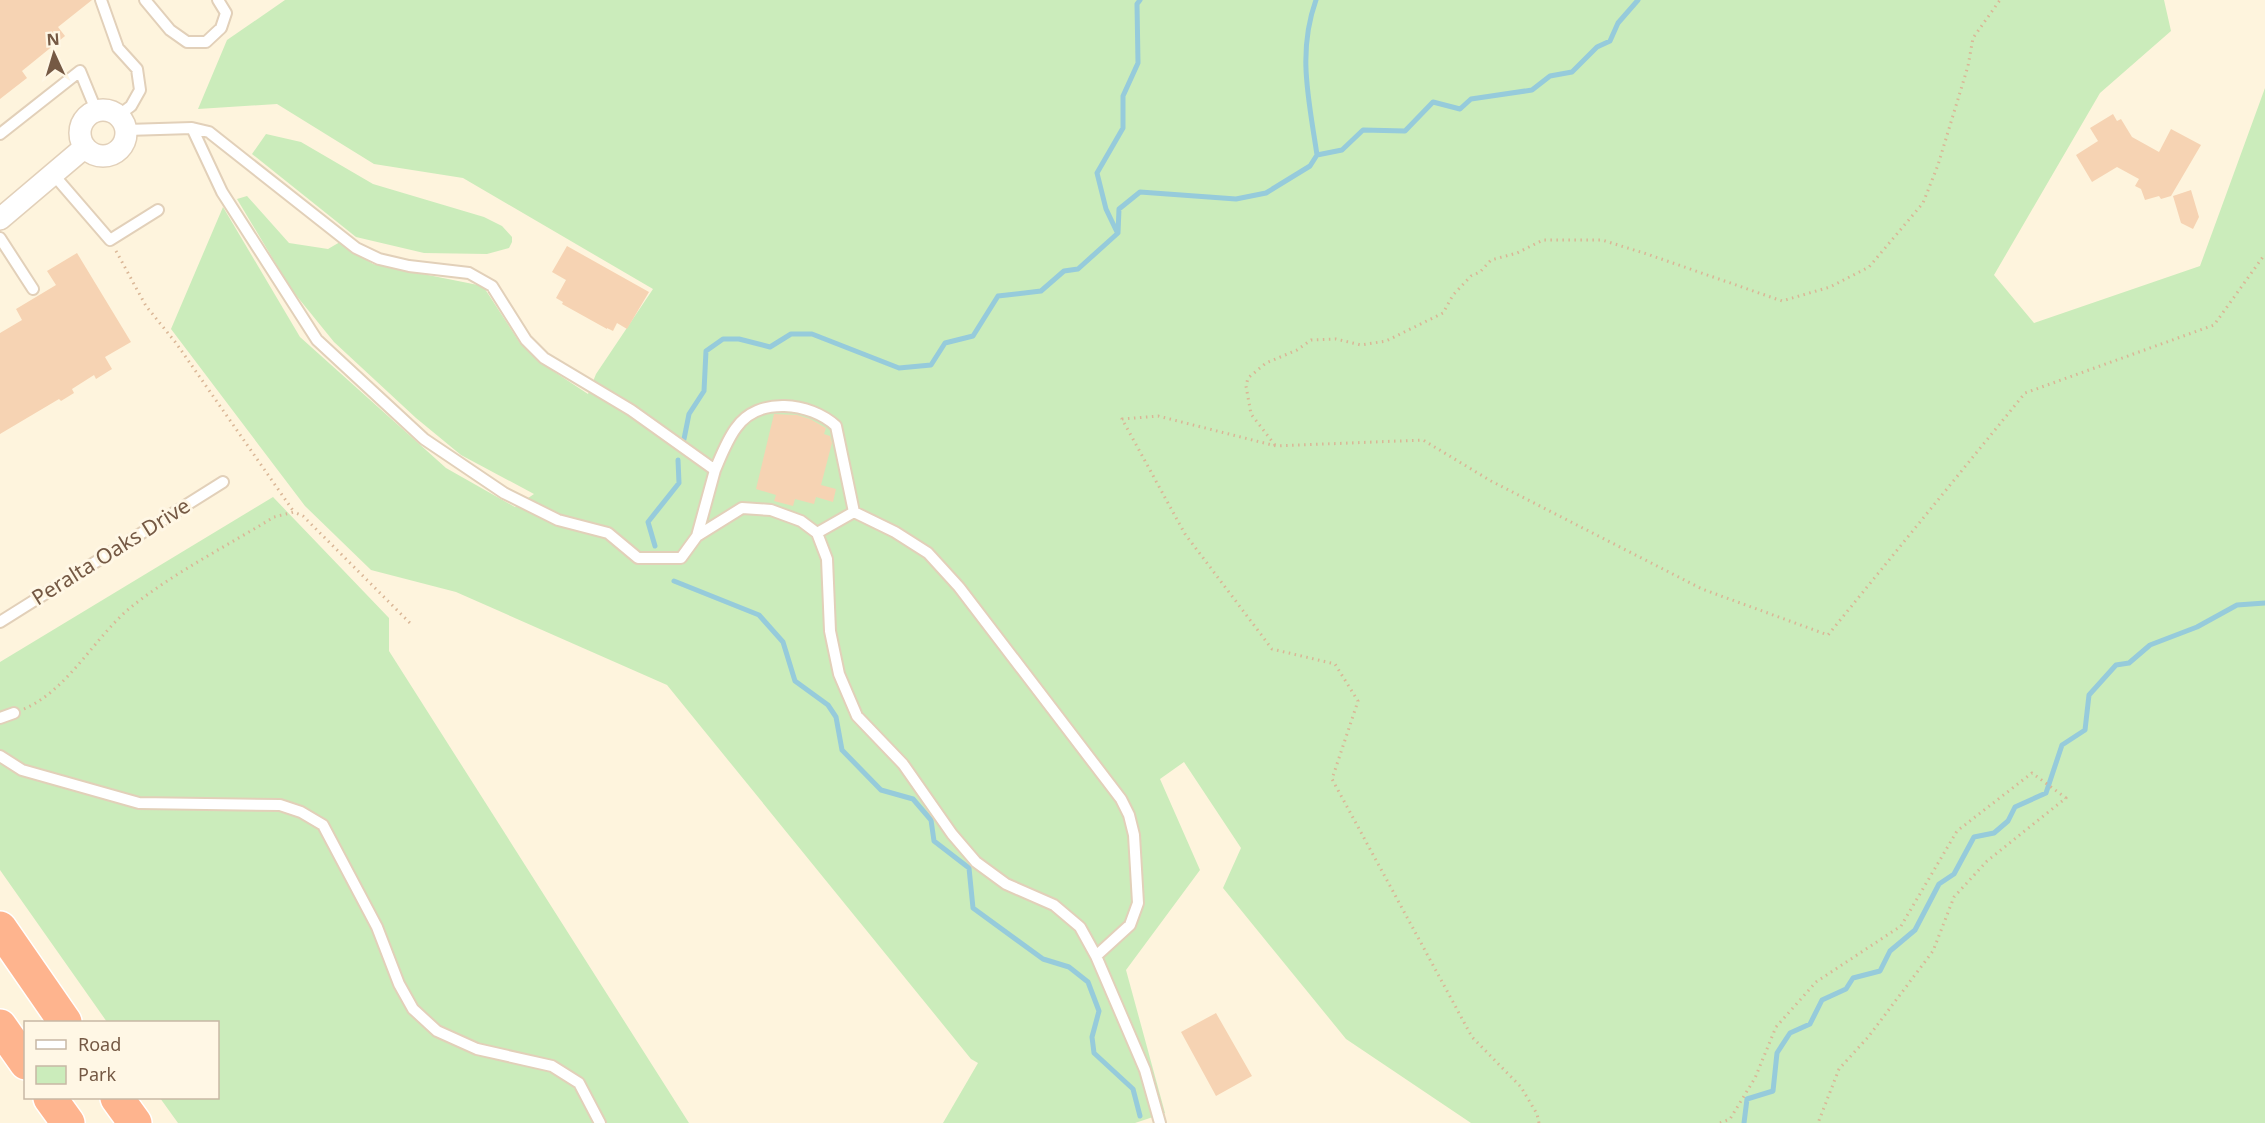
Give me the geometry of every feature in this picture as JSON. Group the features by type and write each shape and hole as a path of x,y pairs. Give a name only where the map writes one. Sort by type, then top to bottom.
{"highway":[{"path":"0,928 64,1021"},
{"path":"0,1026 24,1060"},
{"path":"51,1099 68,1123"},
{"path":"118,1099 135,1123"}],"street":[{"path":"96,110 108,110 123,122 124,144 113,154 98,155 85,147 80,133 81,126 84,119 96,110"},
{"path":"0,219 85,147"}],"lane":[{"path":"101,0 118,48 136,69 140,90 123,122 192,128 209,132 356,248 379,259 409,266 469,273 492,286 526,340 544,358 631,410 715,470"},
{"path":"145,0 170,30 187,42 206,42 221,28 226,13 218,0"},
{"path":"0,134 80,71 96,110"},
{"path":"192,128 222,192 317,339 424,439 504,493 558,520 608,533 638,558 681,558 697,536 715,470 736,428 747,416 769,407 783,406 802,409 825,417 836,426 854,512"},
{"path":"53,174 110,240 158,210"},
{"path":"0,238 33,289"},
{"name":"Peralta Oaks Drive","path":"0,622 223,482"},
{"path":"697,536 742,508 771,510 801,521 817,533 827,559 830,631 839,674 857,716 903,764 952,834 976,862 1006,884 1054,904 1080,927 1096,956 1145,1070 1160,1123"},
{"path":"817,533 854,512"},
{"path":"854,512 895,532 928,553 959,587 1121,799 1129,815 1134,835 1138,903 1130,925 1096,956"},
{"path":"0,718 14,713"},
{"path":"0,756 22,770 139,803 280,805 301,812 324,825 377,927 399,984 413,1009 437,1031 477,1049 552,1066 579,1083 600,1123"}],"path":[{"path":"1276,446 1251,414 1246,386 1248,378 1266,363 1297,350 1311,340 1336,339 1361,345 1386,341 1405,333 1443,313 1453,295 1491,260 1543,240 1602,240 1782,301 1830,287 1869,267 1923,203 1938,165 1968,66 1973,38 2000,0"},
{"path":"110,240 146,306 177,343 294,512 303,516 413,626"},
{"path":"1539,1123 1537,1114 1521,1087 1472,1037 1332,779 1358,701 1335,664 1272,649 1185,534 1122,419 1158,416 1276,446 1423,440 1491,481 1702,589 1828,635 2025,393 2214,325 2265,254"},
{"path":"14,713 38,703 129,609 154,590 274,516 294,512"},
{"path":"1719,1123 1730,1119 1755,1078 1776,1027 1816,982 1901,926 1957,831 2032,773 2066,798 1987,861 1954,897 1933,951 1869,1036 1839,1070 1818,1123"}],"green space":[{"path":"285,0 2164,0 2171,31 2100,93 1994,275 2034,323 2200,266 2265,88 2265,1123 1471,1123 1346,1039 1223,888 1241,848 1184,762 1160,779 1200,870 1126,970 1165,1113 1135,1123 943,1123 978,1063 971,1059 667,685 456,592 371,570 305,506 171,329 223,207 300,337 446,468 515,507 534,494 461,455 416,418 334,342 291,289 237,199 247,196 289,243 328,249 340,242 373,264 483,286 520,343 544,365 588,394 596,374 653,289 463,178 374,164 277,104 198,109 227,40"},
{"path":"266,134 301,142 373,184 484,217 502,226 512,237 512,242 509,248 487,254 424,253 356,237 252,154"},
{"path":"273,497 389,618 389,651 689,1123 178,1123 161,1099 219,1099 219,1021 106,1021 0,870 0,662"}],"building":[{"path":"0,0 92,0 58,27 65,36 22,71 27,78 0,99"},
{"path":"2113,114 2117,121 2121,119 2132,137 2159,152 2171,129 2201,145 2171,196 2161,199 2159,196 2145,200 2141,189 2135,186 2139,179 2117,167 2092,182 2076,155 2098,141 2090,128"},
{"path":"2191,190 2199,217 2193,229 2181,223 2173,196"},
{"path":"567,246 649,292 627,329 617,323 613,331 607,329 562,304 563,302 556,298 566,280 552,272"},
{"path":"77,253 131,342 105,357 112,369 96,379 94,375 72,389 74,393 61,401 59,399 0,434 0,333 22,320 16,309 56,285 47,271"},
{"path":"774,414 797,415 826,428 824,434 830,436 832,443 821,485 836,489 833,502 816,497 814,504 795,499 793,506 774,501 776,495 756,489"},
{"path":"1216,1013 1252,1076 1216,1096 1181,1032"}],"waterway":[{"path":"1117,232 1106,209 1097,173 1123,128 1123,96 1138,63 1137,4 1140,0"},
{"path":"1316,0 1307,39 1306,77 1317,155"},
{"path":"684,439 689,414 704,391 706,351 723,339 739,339 770,347 791,334 812,334 899,368 931,365 945,343 973,336 998,296 1041,291 1064,271 1078,269 1118,233 1119,209 1140,192 1236,199 1266,193 1310,166 1317,155 1342,150 1363,130 1405,131 1433,102 1460,109 1471,99 1532,90 1550,76 1572,72 1597,47 1610,41 1618,23 1638,0"},
{"path":"655,546 648,522 679,483 678,460"},
{"path":"674,581 759,615 783,642 795,681 828,705 836,717 842,750 881,790 913,799 931,820 934,841 969,868 973,908 1043,959 1069,967 1088,982 1099,1011 1092,1037 1094,1053 1133,1089 1140,1116"},
{"path":"1744,1123 1747,1099 1773,1091 1777,1053 1790,1033 1810,1024 1822,1000 1846,989 1853,978 1880,971 1890,951 1915,930 1939,884 1954,874 1974,837 1994,833 2008,821 2015,807 2046,793 2062,745 2085,730 2089,695 2116,665 2129,663 2150,645 2197,627 2237,605 2265,603"}]}
